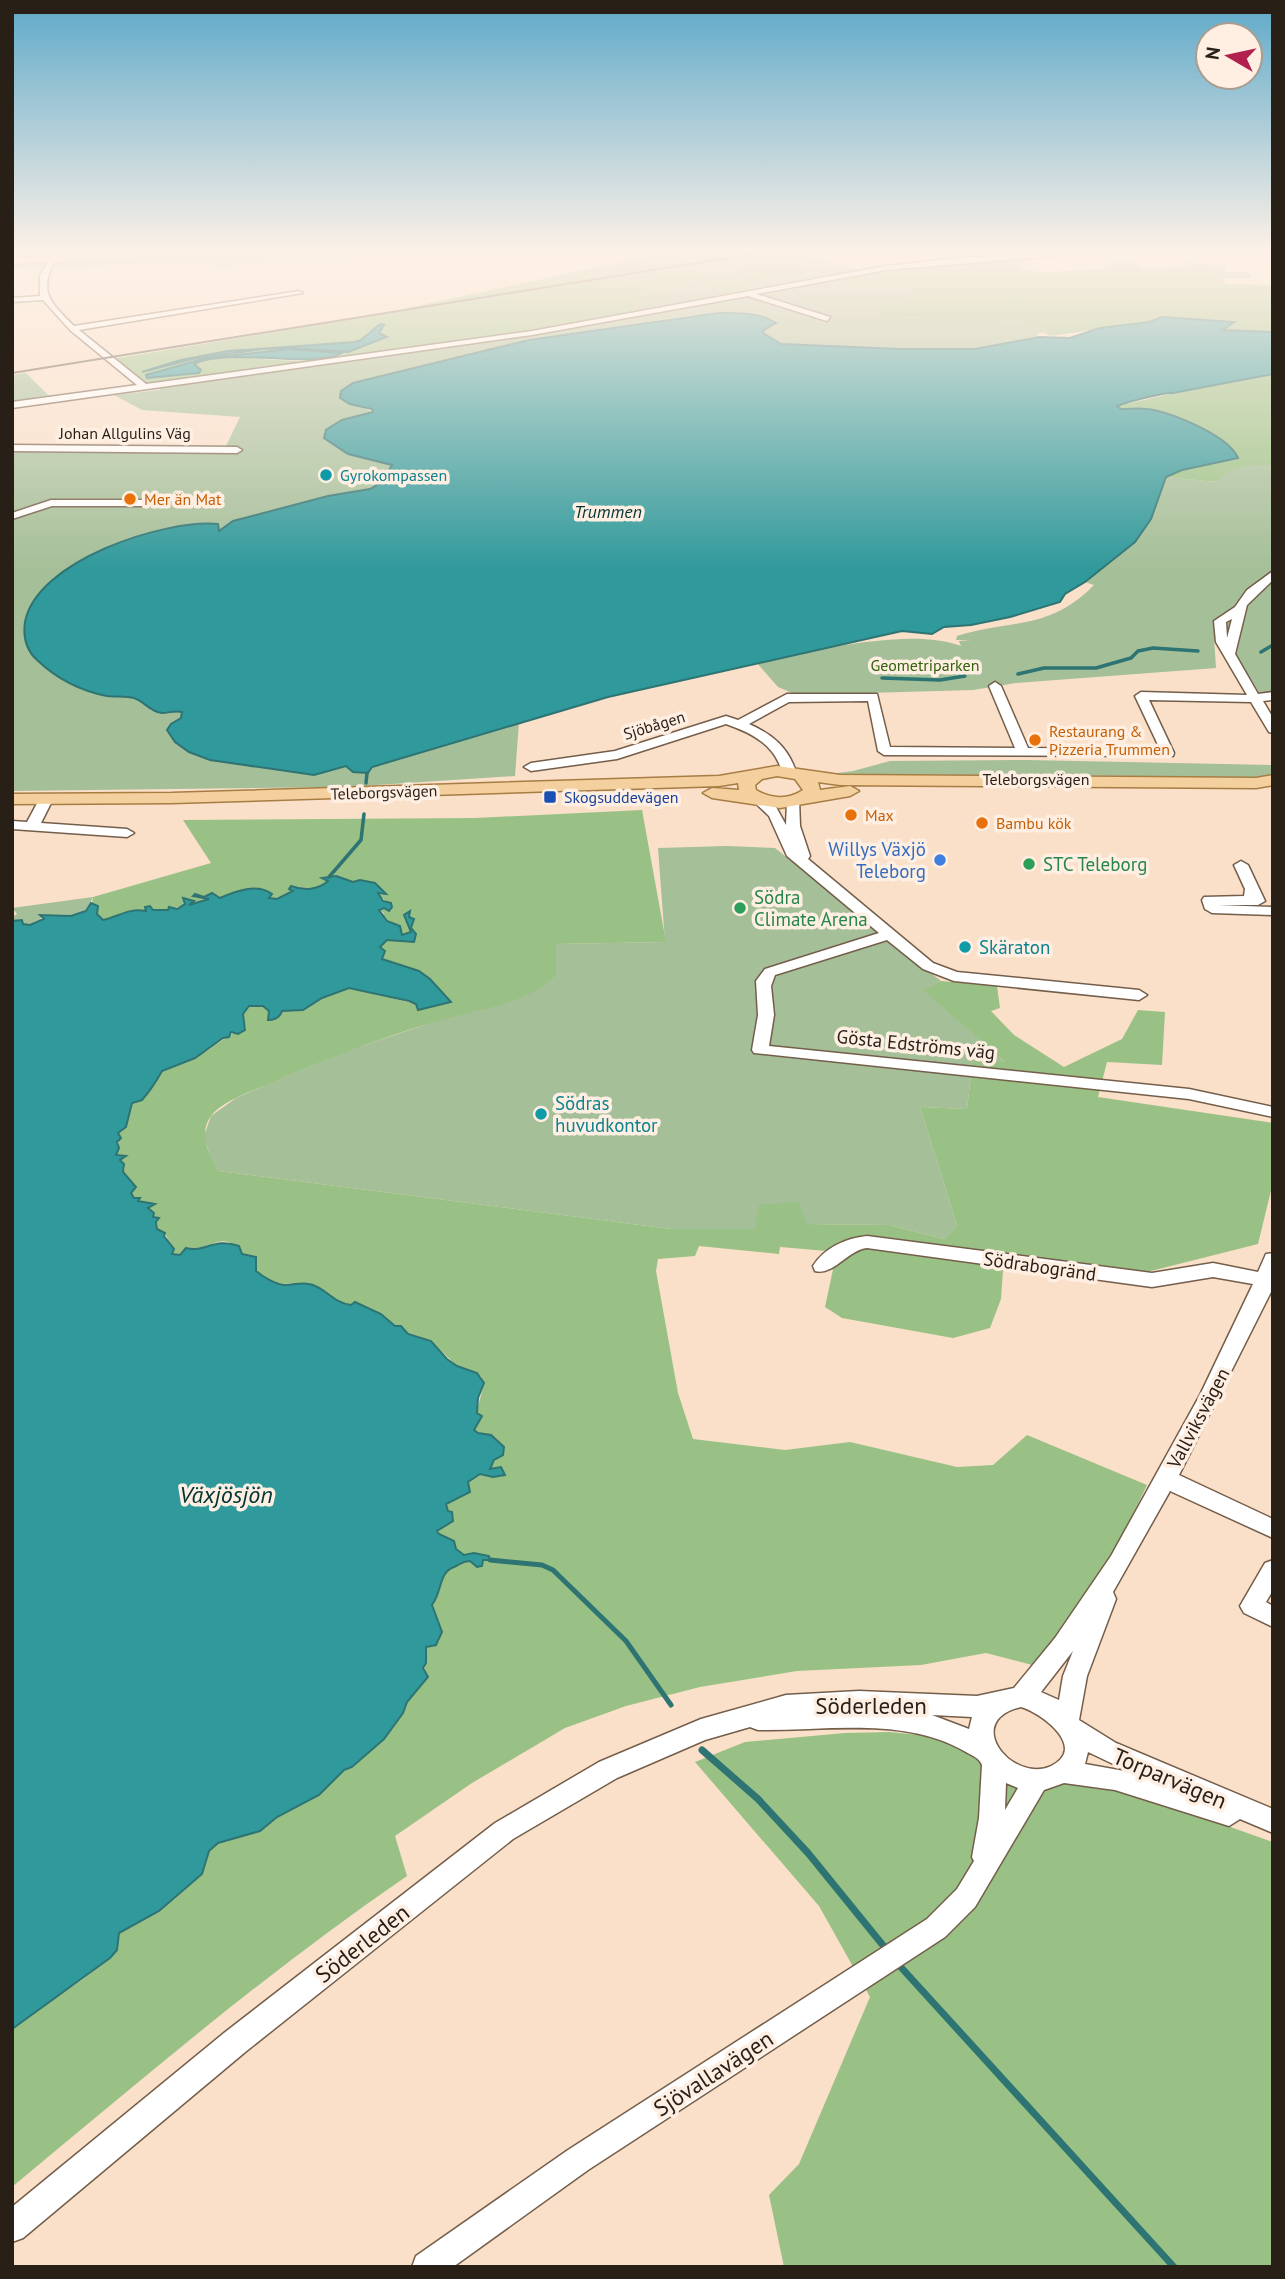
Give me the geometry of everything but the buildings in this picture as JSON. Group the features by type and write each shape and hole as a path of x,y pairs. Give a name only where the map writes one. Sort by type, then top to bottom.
{"main road":[{"name":"Teleborgsvägen","path":"12,799 39,812 186,798 719,781 758,774 794,773 840,780 1242,783 1273,780"},
{"path":"794,773 813,786 811,792 799,800"},
{"path":"756,797 746,786 749,779 758,774"},
{"name":"Teleborgsvägen","path":"12,811 722,793 778,803 858,791 1273,794"}],"street":[{"path":"110,357 145,387"},
{"path":"12,405 363,357"},
{"name":"Johan Allgulins Väg","path":"12,448 237,450"},
{"path":"12,516 51,503 147,503"},
{"path":"1273,574 1250,593 1238,609 1235,618 1236,634 1231,640 1230,652 1273,729"},
{"path":"995,687 1023,752"},
{"path":"739,724 788,698 873,697 884,751 1168,753 1141,696 1231,696 1238,699 1273,696"},
{"name":"Sjöbågen","path":"531,766 617,755 726,720 739,724"},
{"path":"739,724 764,735 794,773"},
{"path":"758,774 776,751"},
{"path":"756,797 774,810 787,846 929,966 954,976 1139,995"},
{"path":"799,800 793,826 808,865"},
{"path":"12,825 39,812 127,833"},
{"path":"1241,865 1268,910"},
{"path":"1250,892 1250,901 1209,900 1212,909 1268,910"},
{"name":"Gösta Edströms väg","path":"891,934 770,972 765,976 763,989 766,1013 760,1049 1189,1094 1273,1112"},
{"name":"Södrabogränd","path":"822,1266 839,1251 854,1243 867,1242 1152,1280 1213,1270 1270,1273"},
{"name":"Vallviksvägen","path":"1070,1724 1074,1676 1115,1573 1211,1396 1270,1273"},
{"path":"1166,1479 1273,1530"},
{"path":"1273,1569 1252,1606 1273,1617"},
{"name":"Vallviksvägen","path":"1021,1697 1043,1674 1115,1573"},
{"path":"1021,1697 1047,1703 1070,1724 1075,1752 1063,1772 1037,1780 1018,1777 990,1757 981,1738 981,1725 986,1713 1007,1698 1021,1697"},
{"name":"Söderleden","path":"12,2227 234,2043 504,1831 608,1770 701,1730 776,1708 859,1701 977,1707 996,1704"},
{"name":"Söderleden","path":"747,1718 894,1719 964,1736 990,1757"},
{"name":"Torparvägen","path":"1070,1724 1107,1751 1273,1821"},
{"name":"Sjövallavägen","path":"984,1865 992,1818 990,1757"},
{"name":"Torparvägen","path":"1063,1772 1132,1783 1273,1828"},
{"name":"Sjövallavägen","path":"427,2267 578,2160 936,1928 966,1898 1037,1780"}],"green space":[{"path":"195,357 171,365 204,357 216,357 202,359 147,377 199,373 198,367 194,366 198,362 215,359 306,361 348,357 156,384 143,383 112,359"},
{"path":"348,357 458,357 353,383 341,391 340,397 373,412 342,420 326,430 324,438 348,454 392,465 382,482 370,489 328,496 233,521 219,531 218,524 194,524 136,537 105,548 76,563 52,580 34,600 25,622 24,633 33,657 61,679 98,694 134,698 158,712 183,712 181,718 171,724 168,730 175,742 189,752 210,760 314,775 346,766 364,773 371,771 372,767 519,722 515,776 346,787 12,791 12,448 224,450 240,417 142,410 114,395 160,390 156,384"},
{"path":"26,373 52,399 12,405 12,375"},
{"path":"1273,374 1273,465 1235,468 1217,482 1166,477 1182,470 1237,459 1225,443 1202,428 1163,413 1146,409 1121,409 1117,406 1228,381"},
{"name":"Geometriparken","path":"1243,465 1273,465 1273,694 1260,694 1235,653 1214,638 1216,668 1016,683 973,690 797,695 778,687 756,662 831,647 888,640 940,641 961,646 959,641 971,640 956,640 957,636 1045,617 1077,600 1094,585 1085,582 1122,553 1151,519 1166,477 1217,482 1225,471"},
{"path":"1027,760 1273,765 1273,776 1242,779 830,774 890,761"},
{"path":"642,810 666,942 556,944 556,975 531,993 501,1005 438,1021 373,1042 237,1097 211,1116 205,1130 206,1144 219,1171 671,1229 755,1229 759,1205 799,1202 807,1224 889,1225 945,1239 957,1225 920,1107 967,1109 972,1066 976,1060 1005,1062 923,990 941,981 997,986 1000,1008 991,1011 1014,1035 1064,1067 1122,1039 1138,1010 1165,1012 1162,1065 1107,1062 1098,1097 1273,1123 1273,1182 1258,1244 1143,1273 1004,1256 1001,1299 990,1328 953,1338 842,1318 825,1307 835,1260 827,1251 780,1247 779,1254 699,1246 695,1256 658,1259 656,1271 678,1393 693,1439 785,1450 850,1442 957,1467 993,1465 1027,1435 1147,1485 1110,1556 1067,1623 1036,1666 986,1653 921,1665 797,1671 700,1687 626,1706 565,1728 472,1783 395,1836 407,1876 255,1988 12,2187 14,2026 110,1958 119,1933 144,1920 202,1874 209,1851 218,1843 260,1831 277,1817 319,1795 344,1770 352,1767 384,1739 403,1713 406,1702 428,1677 424,1656 428,1644 439,1642 433,1604 442,1574 460,1562 483,1560 483,1556 474,1553 464,1555 456,1549 454,1542 438,1534 437,1531 451,1523 453,1514 446,1507 446,1503 465,1495 468,1482 480,1474 500,1477 495,1469 490,1469 503,1447 474,1430 484,1383 481,1376 457,1366 431,1341 408,1334 368,1307 339,1303 322,1290 304,1283 278,1284 256,1271 256,1257 242,1254 228,1242 222,1241 194,1249 186,1248 180,1255 172,1253 173,1247 165,1234 158,1231 157,1220 148,1208 154,1204 138,1201 140,1198 134,1198 130,1193 134,1187 123,1172 125,1168 120,1161 124,1157 116,1155 119,1148 118,1133 126,1127 130,1105 148,1093 161,1071 198,1056 246,1028 242,1014 249,1006 263,1006 269,1011 268,1018 288,1009 303,1010 322,998 349,988 416,1004 450,1001 419,971 382,960 385,952 380,947 387,940 414,942 416,934 411,928 414,919 409,917 410,911 404,915 412,930 409,934 402,935 399,928 382,916 384,913 379,910 390,910 392,907 377,893 383,895 377,884 360,880 353,882 337,876 322,878 329,881 315,888 291,886 289,888 294,891 277,899 269,897 266,890 250,888 220,898 210,893 204,897 195,896 209,898 189,905 193,900 183,899 185,904 176,908 162,910 147,907 147,911 135,910 103,920 98,918 98,906 92,903 93,897 211,863 183,820 475,818"},
{"path":"658,848 775,848 941,981 924,990 1006,1063 972,1066 967,1109 920,1107 957,1225 945,1239 889,1225 807,1224 755,1229 671,1229 219,1171 211,1159 204,1136 211,1116 236,1098 338,1054 439,1020 518,998 556,975 556,944 665,942"},
{"path":"93,897 86,911 69,917 40,915 41,919 45,919 30,925 23,924 22,920 12,921 12,917 17,914 12,912 12,908"},
{"path":"889,1732 931,1736 964,1747 982,1765 1042,1790 1072,1781 1109,1784 1273,1842 1273,2267 784,2267 769,2195 799,2164 870,1997 819,1906 695,1762 745,1742"}],"water":[{"path":"205,357 142,372 181,360"},
{"path":"216,357 241,357 220,358 194,364 201,370 199,373 147,378 146,375"},
{"path":"261,357 330,357 301,359"},
{"name":"Trummen","path":"458,357 1273,357 1273,374 1156,395 1117,406 1121,409 1154,410 1188,422 1213,434 1233,450 1238,458 1182,470 1166,477 1151,519 1135,542 1085,582 1065,594 1060,602 1010,617 944,627 932,634 902,631 608,697 372,767 368,773 353,772 346,766 314,775 210,760 189,752 175,742 167,730 181,718 182,712 162,713 134,698 88,691 61,678 33,656 24,632 34,600 52,580 105,548 136,537 195,524 218,524 219,531 233,521 328,496 370,489 382,482 392,465 348,454 324,438 326,430 342,420 373,412 372,409 350,404 340,398 341,391 353,383"},
{"name":"Växjösjön","path":"336,876 353,882 360,880 375,883 386,894 378,893 383,901 391,903 392,907 389,911 384,908 379,910 387,921 400,926 402,935 411,932 404,915 410,911 409,917 414,919 411,928 416,934 414,942 387,940 380,947 385,951 382,959 419,971 451,1002 418,1010 416,1004 409,1001 349,988 322,998 303,1010 282,1011 271,1020 268,1020 269,1011 263,1006 249,1006 243,1014 245,1030 238,1034 231,1032 229,1037 223,1038 195,1058 162,1071 142,1100 132,1103 126,1127 118,1133 121,1138 117,1142 119,1148 116,1155 126,1156 120,1160 124,1164 123,1172 136,1187 131,1193 134,1198 155,1204 148,1208 154,1213 153,1217 159,1218 156,1222 157,1229 165,1233 164,1236 174,1249 172,1254 180,1255 186,1248 199,1249 223,1243 239,1246 242,1254 256,1257 256,1271 269,1280 285,1285 310,1284 340,1302 351,1305 355,1302 381,1314 395,1326 401,1326 408,1334 431,1341 457,1366 477,1373 484,1383 478,1398 477,1413 482,1416 474,1430 491,1435 504,1447 503,1455 494,1460 490,1469 501,1467 505,1475 493,1477 480,1474 468,1482 470,1492 446,1504 448,1511 452,1512 453,1521 437,1531 454,1541 456,1549 464,1555 474,1553 489,1556 490,1560 483,1560 482,1566 477,1567 470,1561 465,1562 445,1573 432,1605 442,1632 436,1645 426,1647 426,1663 423,1668 428,1677 407,1702 403,1713 384,1739 352,1767 344,1770 319,1795 277,1817 260,1831 218,1843 209,1851 202,1874 159,1911 119,1933 117,1950 110,1958 12,2029 12,921 22,920 23,924 30,925 44,919 40,915 71,916 86,911 91,903 98,906 97,914 103,920 129,911 146,911 145,907 150,906 153,910 168,910 169,907 177,909 185,904 183,898 194,901 189,905 209,899 193,896 195,894 204,897 212,893 220,898 253,889 266,891 272,894 269,898 277,899 293,891 289,889 291,886 301,889 315,888 328,881 322,878"}],"waterway":[{"path":"1261,652 1273,645"},
{"path":"1018,674 1044,668 1096,668 1131,658 1138,651 1153,648 1198,651"},
{"path":"882,678 940,680 965,676"},
{"path":"366,783 367,773"},
{"path":"329,877 361,840 364,814"},
{"path":"490,1560 542,1565 553,1570 626,1641 671,1705"},
{"path":"702,1750 758,1799 808,1853 886,1949"},
{"path":"898,1964 1174,2267"}],"railway":[{"path":"12,373 109,357"}],"place":[{"name":"Gyrokompassen","path":"326,475"},
{"name":"Mer än Mat","path":"130,499"},
{"name":"Restaurang & Pizzeria Trummen","path":"1035,740"},
{"name":"Skogsuddevägen","path":"550,797"},
{"name":"Max","path":"851,815"},
{"name":"Bambu kök","path":"982,823"},
{"name":"Willys Växjö Teleborg","path":"940,860"},
{"name":"STC Teleborg","path":"1029,864"},
{"name":"Södra Climate Arena","path":"740,908"},
{"name":"Skäraton","path":"965,947"},
{"name":"Södras huvudkontor","path":"541,1114"}]}
